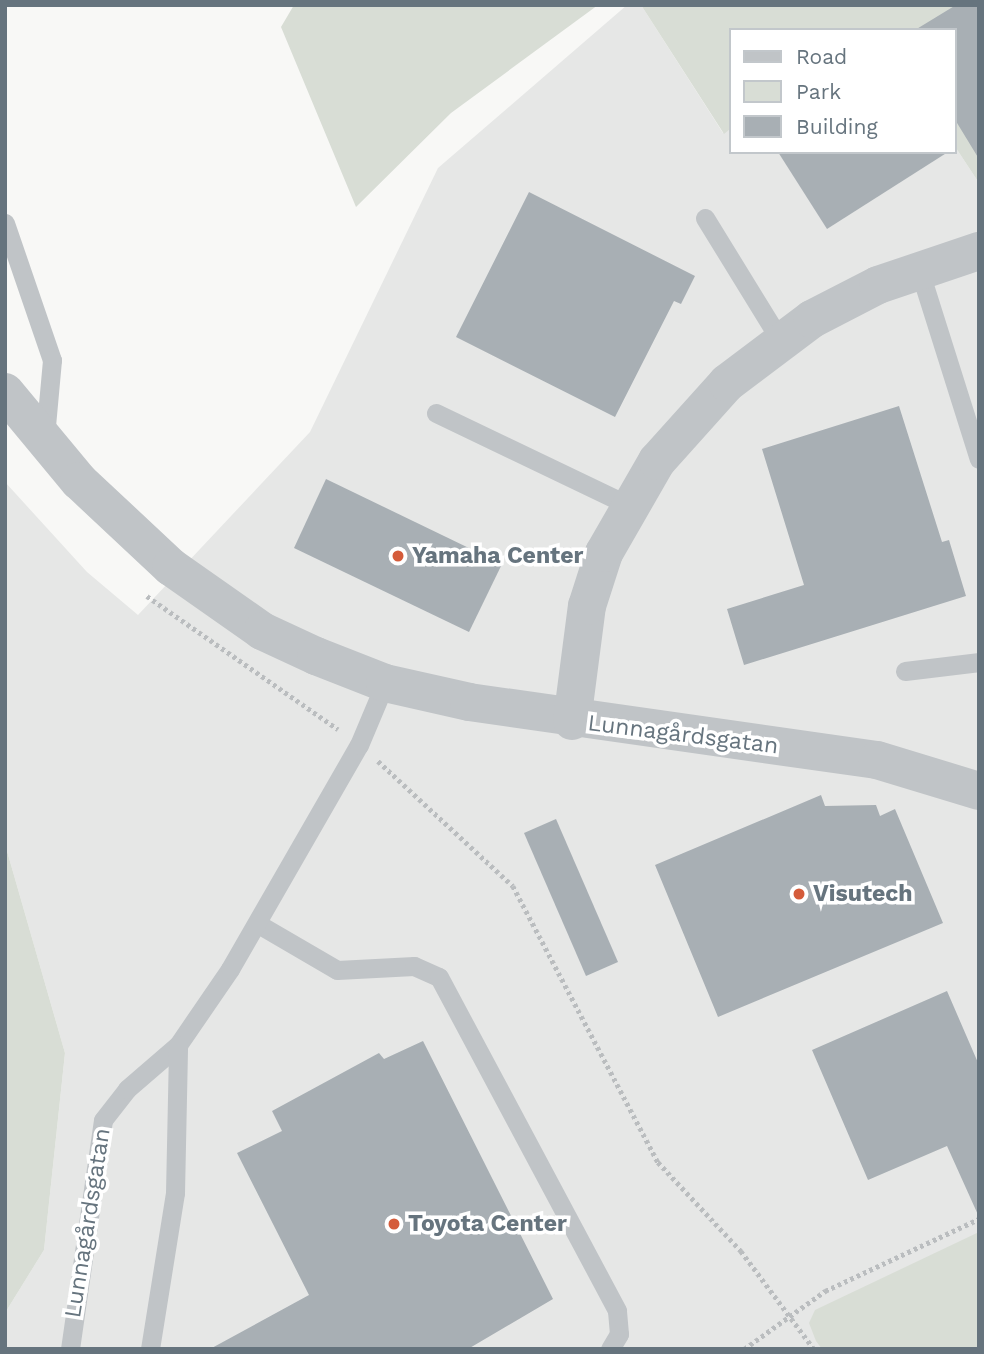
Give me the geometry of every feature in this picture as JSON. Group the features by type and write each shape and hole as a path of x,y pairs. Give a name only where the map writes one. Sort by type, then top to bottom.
{"street":[{"path":"572,720 587,606 628,505 711,401 780,340 850,298 919,268 979,251"},
{"name":"Lunnagårdsgatan","path":"7,399 127,529 214,601 273,636 385,682 572,720 877,760 979,791"}],"lane":[{"path":"705,218 780,340"},
{"path":"5,223 52,360 44,438"},
{"path":"919,268 979,459"},
{"path":"436,413 628,505"},
{"path":"905,671 979,662"},
{"name":"Lunnagårdsgatan","path":"70,1349 103,1120 127,1089 178,1045 258,924 359,745 385,682"},
{"path":"258,924 337,970 414,966 439,977 617,1311 619,1334 610,1349"},
{"path":"150,1349 175,1193 178,1045"}],"path":[{"path":"135,584 246,671 359,745 513,886 658,1162 741,1251 814,1349"},
{"path":"744,1349 789,1315 866,1269 979,1219"}],"shaded area":[{"path":"627,5 641,5 723,133 729,130 729,154 956,154 956,148 979,183 979,1349 5,1349 5,1313 44,1250 65,1053 5,844 5,482 87,572 138,615 310,432 438,168"}],"green space":[{"path":"294,5 598,5 451,113 356,207 281,27"},
{"path":"641,5 979,5 979,183 956,148 956,28 729,28 729,130 724,134"},
{"path":"5,844 65,1053 44,1250 5,1313"},
{"path":"979,1232 979,1349 822,1349 816,1341 809,1323 815,1310"}],"building":[{"path":"956,5 979,5 979,159 956,121 956,28 918,28"},
{"path":"779,154 945,154 827,229"},
{"path":"529,192 695,276 681,304 674,301 615,417 456,337"},
{"path":"899,406 942,542 949,540 966,596 744,665 727,609 804,585 762,449"},
{"name":"Yamaha Center","path":"326,479 502,564 469,632 294,548"},
{"name":"Visutech","path":"821,795 825,806 876,805 880,816 895,809 943,923 718,1017 655,865"},
{"path":"556,819 618,962 586,976 524,833"},
{"path":"947,991 979,1065 979,1217 947,1146 868,1180 812,1050"},
{"name":"Toyota Center","path":"423,1041 553,1299 468,1349 210,1349 309,1295 237,1153 282,1131 272,1111 379,1053 384,1059"}],"place":[{"name":"Yamaha Center","path":"398,556"},
{"name":"Visutech","path":"799,894"},
{"name":"Toyota Center","path":"394,1224"}]}
